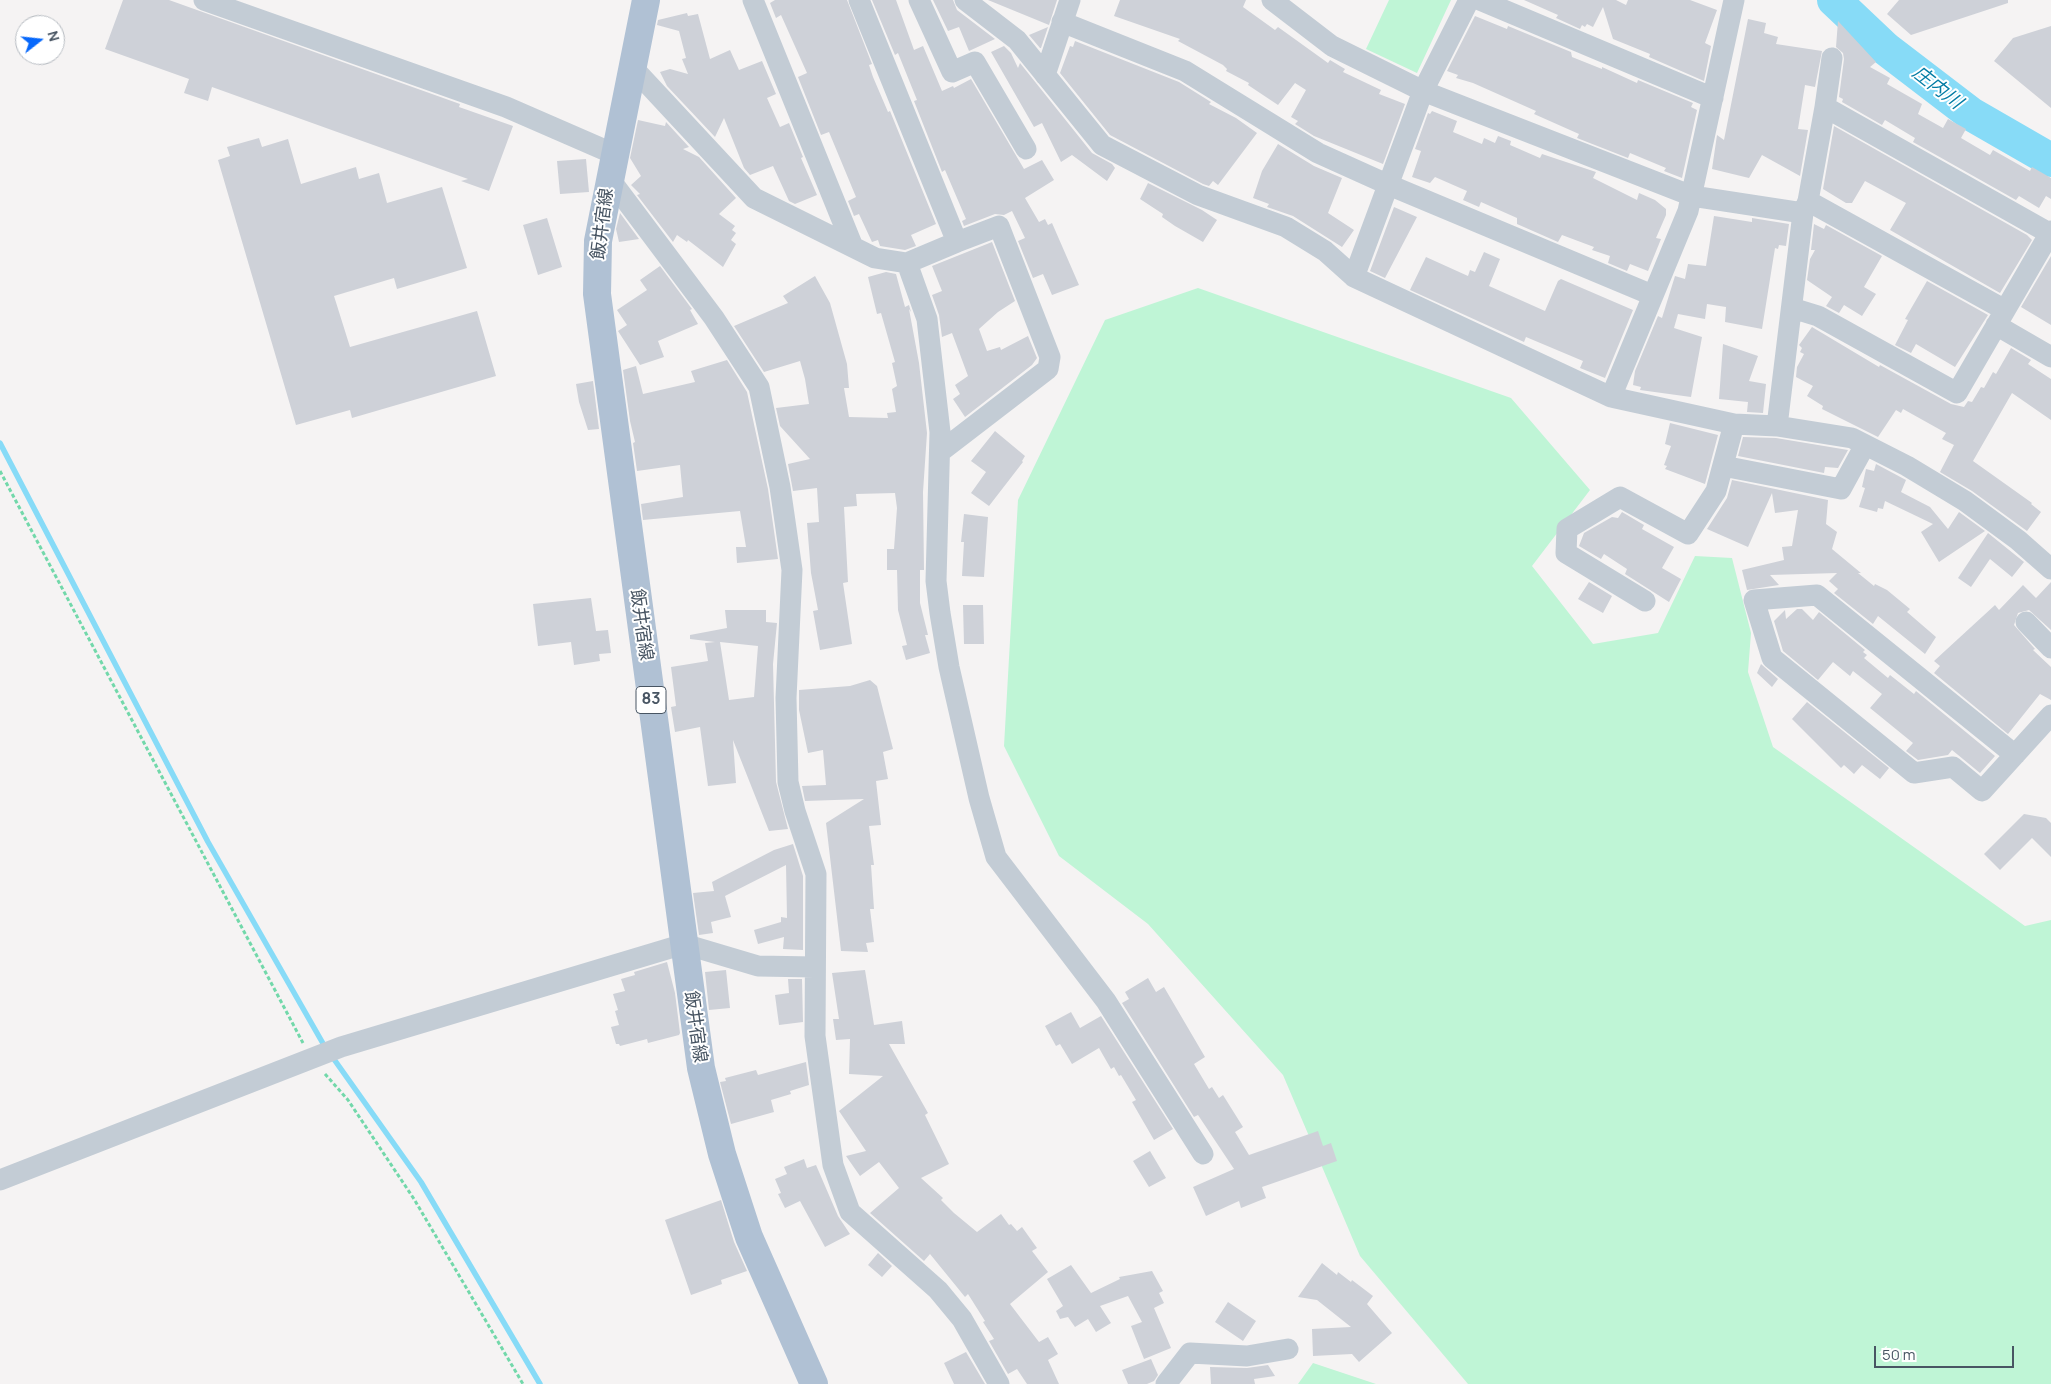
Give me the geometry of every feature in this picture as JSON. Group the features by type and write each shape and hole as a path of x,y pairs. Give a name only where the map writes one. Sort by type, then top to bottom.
{"main road":[{"name":"飯井宿線","path":"646,0 634,68 612,166 598,241 597,294 701,1068 722,1154 749,1237 814,1384"}],"street":[{"path":"204,0 506,107 612,166 759,387 780,488 792,570 786,698 788,782 795,811 816,874 815,1036 832,1155 850,1212 938,1290 962,1319 999,1384"},
{"path":"753,0 853,247"},
{"path":"859,0 957,242"},
{"path":"919,0 952,72 975,62 1026,149"},
{"path":"965,0 1017,40 1102,145 1198,195 1286,227 1325,251 1354,277 1612,397 1734,424 1777,426 1852,438 1907,466 1965,501 2018,540 2051,569"},
{"path":"1045,75 1070,0"},
{"path":"1272,0 1332,46 1423,91 1692,196 1806,207 2001,318 2051,357"},
{"path":"1354,277 1423,91 1469,0"},
{"path":"1480,0 1713,98"},
{"path":"1612,397 1652,295 1688,212 1734,0"},
{"path":"1062,22 1185,71 1318,153 1389,185 1652,295"},
{"path":"1777,426 1806,207 1825,108 1832,58"},
{"path":"634,68 754,198 875,258 907,263 999,226 1050,357 1048,369 940,452"},
{"path":"1792,308 1818,316 1957,393 2050,232 1825,108"},
{"path":"907,263 927,319 940,432 936,581 940,613 979,798 996,857 1106,1001 1203,1154"},
{"path":"1645,601 1566,552 1566,529 1620,497 1688,534 1716,491 1734,424"},
{"path":"1723,466 1841,489 1865,445"},
{"path":"2014,755 1817,595 1754,600 1772,658 1907,770 1920,772 1954,767 1982,792 2051,715"},
{"path":"2026,622 2051,648"},
{"path":"0,1180 342,1047 684,944 758,966 814,967"},
{"path":"1166,1384 1190,1353 1247,1356 1288,1349"}],"path":[{"path":"0,471 311,1059 348,1100 414,1199 522,1384"}],"green space":[{"path":"1389,0 1451,0 1417,73 1366,49"},
{"path":"1198,288 1511,398 1590,490 1532,566 1593,644 1658,633 1695,556 1732,558 1751,633 1748,672 1773,747 2025,926 2051,920 2051,1384 1468,1384 1360,1256 1283,1075 1148,924 1059,856 1004,746 1018,500 1105,320"},
{"path":"1313,1363 1376,1384 1298,1384"}],"building":[{"path":"123,0 169,0 460,104 459,107 513,126 489,191 461,181 468,179 212,87 208,101 184,93 189,79 105,49"},
{"path":"775,0 847,0 872,64 869,65 873,77 888,112 890,111 936,224 911,235 916,246 905,250 880,246 878,240 872,242 859,214 854,216 848,201 856,197 829,132 821,135 798,77 807,73 781,15 776,18 770,3"},
{"path":"872,0 896,0 914,50 923,46 942,91 953,86 954,88 971,79 1024,169 1042,160 1054,180 1025,198 1039,222 1045,219 1048,225 1052,223 1079,285 1052,295 1043,274 1033,278 1018,241 1025,238 1012,211 1004,215 995,214 964,226 962,221 966,219 945,170 942,172 914,101 917,100 898,53 895,55"},
{"path":"933,0 953,0 957,10 995,39 969,51 959,27 948,31"},
{"path":"988,0 1057,0 1049,25"},
{"path":"1120,0 1246,0 1243,7 1275,30 1278,27 1328,63 1330,60 1345,69 1343,72 1381,90 1379,94 1405,104 1383,164 1314,136 1295,124 1298,121 1291,117 1306,90 1295,83 1278,105 1248,85 1249,83 1226,71 1227,69 1223,65 1178,41 1180,39 1114,16"},
{"path":"1524,0 1616,0 1626,5 1628,0 1690,0 1717,10 1705,43 1711,46 1704,81 1649,57 1650,54 1613,39 1603,7 1593,27 1587,24 1585,27 1582,25 1580,29 1556,18 1558,15"},
{"path":"1899,0 2008,0 2008,3 1911,35 1887,14"},
{"path":"687,13 688,16 698,14 710,59 730,50 739,70 762,61 776,94 767,98 780,127 789,123 803,157 801,158 817,195 795,204 789,201 773,166 750,175 744,168 724,118 715,137 667,86 660,72 670,69 688,74 682,59 686,58 679,31 657,25 658,20"},
{"path":"1475,16 1507,29 1508,26 1571,52 1572,57 1602,69 1602,67 1637,83 1638,80 1693,103 1691,107 1697,110 1682,178 1664,171 1666,168 1630,153 1628,158 1577,138 1579,134 1534,114 1536,111 1473,83 1456,78 1458,75 1447,71"},
{"path":"1748,19 1766,23 1764,33 1778,37 1776,44 1822,51 1815,87 1805,85 1798,129 1808,130 1800,176 1762,155 1749,178 1712,169 1717,135 1724,140"},
{"path":"1838,21 1876,62 1870,67 1890,78 1887,84 1922,104 1918,114 1943,128 1948,119 1966,129 1961,138 1990,155 1993,150 2030,171 2032,167 2051,178 2051,199 2046,196 2039,208 2019,196 2016,200 1913,142 1915,138 1885,120 1882,125 1842,102 1843,99 1839,97 1844,59 1843,53 1836,47"},
{"path":"2051,26 2051,108 1994,61 2013,38"},
{"path":"1048,27 1041,48 1040,48 1029,35"},
{"path":"1075,41 1179,82 1211,102 1209,104 1236,118 1257,133 1218,185 1213,181 1209,186 1203,184 1110,135 1060,73 1070,46 1073,47"},
{"path":"1004,46 1011,53 1018,68 1020,63 1092,153 1112,164 1115,168 1107,181 1072,155 1061,162 1042,123 1034,127 991,52"},
{"path":"1432,111 1457,121 1453,132 1482,144 1484,138 1495,143 1498,136 1511,141 1510,145 1540,158 1542,154 1596,172 1593,178 1637,200 1639,193 1655,200 1666,209 1666,215 1656,238 1661,239 1648,271 1630,264 1627,271 1608,263 1610,256 1592,250 1594,247 1562,235 1558,242 1517,224 1517,218 1481,202 1479,207 1463,200 1467,191 1435,177 1430,183 1412,177 1421,151 1415,149 1428,113 1430,114"},
{"path":"638,120 665,126 666,122 689,147 683,149 699,157 736,198 719,214 735,226 732,230 736,233 731,240 736,244 723,267 688,240 687,242 677,235 673,242 637,195 640,194 631,185 641,176 630,158"},
{"path":"1834,126 2027,235 2032,240 2000,293 1890,230 1906,203 1865,181 1852,203 1846,203 1823,189"},
{"path":"259,138 262,147 288,139 301,184 356,167 359,179 379,173 387,203 442,187 467,268 397,289 394,278 334,296 350,347 477,311 496,376 352,418 350,410 296,425 218,160 230,156 227,147"},
{"path":"1278,144 1314,166 1342,178 1328,213 1354,230 1342,247 1293,216 1267,207 1269,204 1253,198 1262,171"},
{"path":"586,159 589,192 560,194 557,161"},
{"path":"1148,183 1202,210 1217,220 1203,242 1175,226 1162,217 1163,214 1140,199"},
{"path":"1394,207 1417,217 1385,278 1370,271"},
{"path":"620,213 639,239 619,242 616,229"},
{"path":"1714,216 1752,222 1752,218 1789,224 1786,246 1779,245 1778,249 1775,248 1762,329 1725,322 1726,307 1707,304 1705,319 1678,314 1674,328 1702,337 1691,397 1640,390 1641,387 1633,385 1635,371 1658,316 1662,318 1675,276 1685,279 1688,264 1706,266"},
{"path":"547,218 562,267 538,275 523,225"},
{"path":"1814,224 1824,229 1826,225 1882,256 1864,287 1876,294 1862,316 1844,305 1839,313 1826,306 1832,297 1807,280 1810,259 1815,250 1811,250"},
{"path":"992,242 1015,301 998,312 979,329 987,351 1000,347 1001,350 1028,336 1037,358 1032,365 965,417 953,399 960,394 955,385 968,376 952,333 942,337 939,315 932,295 942,291 932,266"},
{"path":"1484,252 1500,259 1489,286 1545,311 1558,281 1561,279 1633,310 1605,378 1580,368 1583,361 1526,337 1524,342 1410,290 1426,257 1468,276 1470,270 1475,272"},
{"path":"2051,256 2051,325 2021,307"},
{"path":"660,266 692,309 690,310 698,324 658,341 664,357 640,365 618,331 627,325 617,310 647,290 640,280"},
{"path":"886,272 896,274 905,307 909,305 911,312 909,309 919,363 927,433 923,492 924,570 920,570 920,603 928,635 925,635 930,653 906,660 902,646 907,645 898,610 897,570 887,570 887,549 894,549 897,508 895,493 856,494 857,506 844,507 848,582 843,583 852,644 820,650 813,611 818,610 811,573 807,523 819,522 817,488 793,491 788,464 810,459 780,426 776,408 809,404 805,379 800,361 764,372 734,326 788,303 783,296 815,276 830,303 847,364 849,388 844,388 849,417 888,418 887,413 896,412 892,389 897,386 892,363 895,362 881,313 877,314 868,277"},
{"path":"1927,281 1988,315 1955,367 1916,344 1911,353 1895,345 1908,320 1905,319"},
{"path":"1812,327 1879,367 1880,365 1951,404 1964,407 1968,401 1972,402 1981,387 1984,388 1993,372 1996,374 2011,348 2031,360 2028,364 2051,379 2051,420 2012,393 1973,461 2032,503 2041,512 2027,531 1972,491 1940,472 1954,445 1942,439 1946,433 1903,409 1901,413 1896,410 1878,437 1822,409 1823,406 1807,396 1813,386 1796,377 1797,367 1804,354 1800,352 1802,348 1799,345"},
{"path":"1723,344 1758,356 1749,381 1766,384 1763,413 1747,412 1748,402 1719,399"},
{"path":"727,360 747,392 768,489 778,559 737,563 736,547 746,547 740,511 643,520 641,504 683,497 680,465 637,471 633,443 635,442 623,370 636,366 643,394 695,382 691,371"},
{"path":"593,381 599,429 588,430 579,402 576,384"},
{"path":"1670,423 1718,435 1705,484 1665,469 1667,466 1664,465 1671,446 1665,444"},
{"path":"995,431 1025,456 1023,462 989,506 971,493 986,472 971,461"},
{"path":"1743,437 1776,438 1848,450 1838,468 1825,467 1824,473 1738,456"},
{"path":"1876,464 1906,480 1901,492 1930,507 1948,529 1959,512 1985,531 1939,562 1921,532 1933,524 1885,501 1883,509 1878,508 1877,512 1859,507 1865,488 1862,487 1866,469 1874,471"},
{"path":"1732,480 1828,500 1826,524 1837,532 1832,549 1874,586 1875,584 1887,590 1910,609 1907,612 1936,637 1925,654 1878,616 1873,624 1834,593 1838,589 1829,581 1837,573 1770,575 1779,585 1747,590 1742,570 1784,560 1782,547 1792,546 1798,510 1775,513 1772,493 1748,547 1707,529 1727,498"},
{"path":"1622,512 1644,525 1642,529 1674,547 1662,568 1681,579 1669,602 1625,574 1627,569 1604,554 1601,559 1579,546 1584,533 1612,517 1618,518"},
{"path":"964,514 988,517 984,577 962,576 964,542 961,542"},
{"path":"1988,533 2024,562 2012,577 1990,559 1971,587 1958,578"},
{"path":"1589,582 1612,596 1603,613 1578,599"},
{"path":"2051,582 2051,630 2029,610 2018,613 2014,625 2035,649 2033,650 2051,667 2051,700 2040,694 2008,734 1934,673 1940,666 1934,661 1995,605 1999,610 2023,585 2036,598"},
{"path":"591,598 596,631 608,630 611,653 599,654 600,661 574,665 571,642 538,646 533,604"},
{"path":"963,605 983,605 984,644 964,644"},
{"path":"1797,609 1802,609 1813,620 1819,612 1865,650 1863,652 1867,655 1864,658 1888,678 1890,675 1914,694 1916,691 1995,756 1980,773 1952,750 1948,755 1918,760 1906,751 1913,743 1870,708 1882,694 1853,671 1850,676 1833,662 1818,680 1783,651 1774,621 1785,610 1786,619"},
{"path":"725,610 766,610 766,622 777,623 773,664 776,782 788,829 769,831 733,740 736,783 708,786 700,727 675,732 671,707 676,706 671,667 708,661 705,643 715,642 690,639 690,635 727,628","holes":["720,642 758,646 754,697 729,700"]},
{"path":"1761,664 1778,679 1772,687 1757,673"},
{"path":"870,680 877,686 893,749 883,752 888,779 876,781 881,825 869,826 874,865 871,865 874,909 870,909 874,942 866,943 868,952 841,951 826,823 864,799 805,801 802,786 826,785 823,750 808,753 799,710 799,690 850,686"},
{"path":"1807,702 1889,768 1880,779 1862,765 1854,774 1844,765 1841,768 1792,719"},
{"path":"2024,814 2046,818 2051,823 2051,857 2032,838 2000,870 1984,854"},
{"path":"793,844 803,876 803,950 783,949 784,937 758,944 754,930 781,922 781,917 787,918 786,865 725,896 731,917 711,922 713,933 699,935 693,893 714,891 712,882 774,850"},
{"path":"667,962 675,993 679,1035 648,1043 647,1039 620,1046 616,1044 611,1027 619,1025 615,1011 618,1010 613,994 625,991 621,979 635,975 634,972"},
{"path":"726,970 730,1008 709,1010 705,972"},
{"path":"865,970 874,1025 902,1021 905,1044 889,1044 928,1113 925,1115 949,1164 921,1178 943,1198 941,1200 954,1213 977,1232 1001,1214 1009,1225 1011,1224 1017,1231 1022,1227 1037,1248 1032,1251 1048,1272 1010,1304 1039,1342 1048,1337 1058,1354 1048,1360 1059,1384 1027,1384 1017,1369 1008,1374 989,1341 994,1339 983,1322 985,1321 968,1294 965,1297 930,1254 924,1261 870,1213 899,1188 879,1162 860,1176 846,1156 866,1151 839,1111 883,1076 849,1074 850,1039 836,1040 833,1019 839,1019 832,973"},
{"path":"1148,978 1156,992 1164,987 1205,1057 1194,1064 1209,1089 1212,1087 1219,1098 1223,1095 1243,1127 1235,1132 1249,1155 1318,1131 1323,1146 1331,1143 1337,1161 1262,1187 1266,1198 1241,1208 1239,1201 1206,1216 1193,1187 1234,1169 1198,1115 1194,1117 1122,1003 1129,999 1125,992"},
{"path":"788,979 802,979 803,1022 779,1025 775,995 789,993"},
{"path":"1071,1012 1080,1028 1101,1016 1173,1129 1154,1140 1132,1102 1136,1100 1121,1075 1119,1076 1114,1067 1111,1069 1099,1048 1072,1064 1060,1044 1056,1046 1045,1026"},
{"path":"806,1062 809,1085 790,1091 791,1094 771,1100 774,1112 731,1124 720,1082 726,1081 725,1078 756,1070 758,1075"},
{"path":"1150,1151 1166,1178 1149,1187 1133,1161"},
{"path":"804,1159 807,1168 816,1165 838,1216 850,1234 825,1247 800,1201 785,1208 778,1194 781,1193 775,1179 787,1174 784,1167"},
{"path":"721,1200 734,1242 747,1271 721,1280 722,1284 691,1295 665,1220"},
{"path":"878,1253 892,1266 882,1277 868,1265"},
{"path":"1322,1263 1337,1275 1338,1272 1351,1282 1352,1280 1373,1296 1367,1304 1392,1333 1359,1362 1352,1354 1313,1356 1312,1329 1351,1327 1317,1300 1298,1297"},
{"path":"1071,1265 1091,1293 1120,1279 1119,1277 1152,1271 1163,1291 1159,1293 1164,1303 1154,1308 1171,1348 1144,1359 1131,1326 1142,1322 1128,1296 1100,1306 1111,1323 1096,1332 1088,1319 1075,1327 1068,1317 1060,1319 1056,1311 1063,1306 1047,1279"},
{"path":"1228,1302 1256,1321 1243,1341 1215,1322"},
{"path":"966,1352 985,1384 954,1384 944,1363"},
{"path":"1151,1359 1158,1375 1154,1381 1147,1384 1128,1384 1122,1370"},
{"path":"1268,1365 1275,1376 1254,1379 1255,1384 1211,1384 1210,1367 1247,1368"}],"waterway":[{"name":"庄内川","path":"1834,0 1886,49 1971,114 2051,160"},
{"path":"0,443 208,842 325,1047"},
{"path":"331,1055 421,1182 540,1384"}]}
